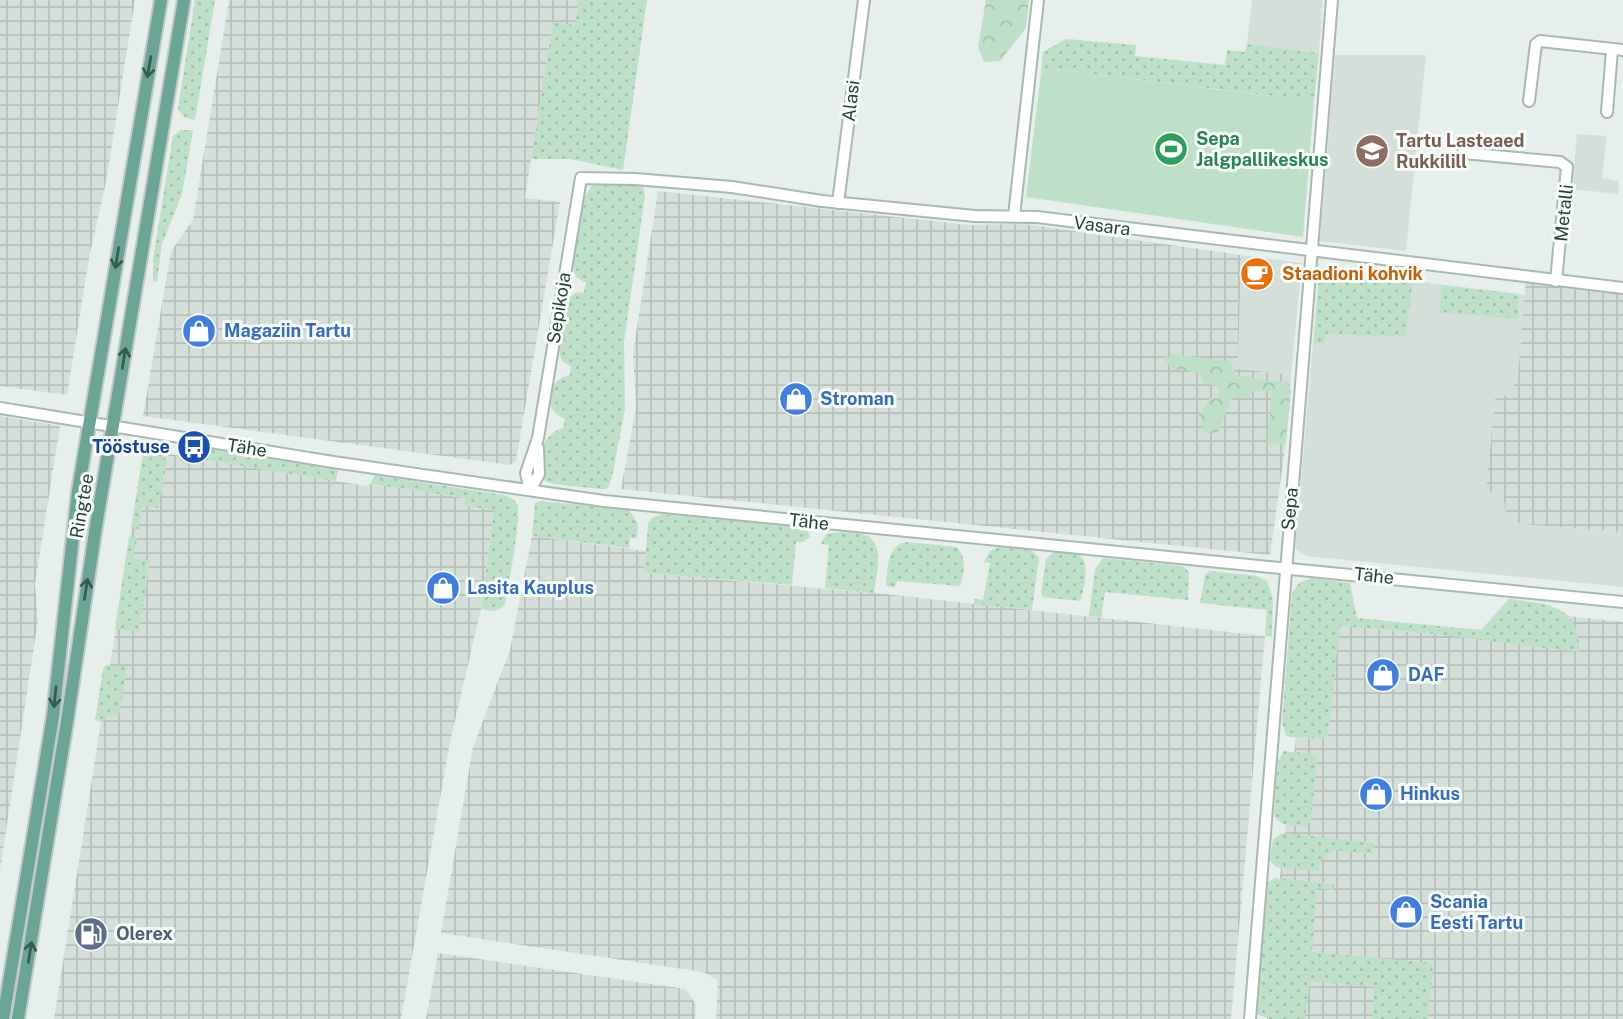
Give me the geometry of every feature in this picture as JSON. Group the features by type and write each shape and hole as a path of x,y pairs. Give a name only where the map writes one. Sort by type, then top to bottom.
{"main road":[{"name":"Ringtee","path":"3,1019 53,716 70,556 90,421 160,0"},
{"name":"Ringtee","path":"18,1019 184,0"}],"street":[{"name":"Alasi","path":"838,203 864,0"},
{"path":"1014,216 1038,0"},
{"name":"Sepa","path":"1250,1019 1332,0"},
{"path":"1529,101 1536,44 1540,41 1618,50 1607,112"},
{"name":"Metalli","path":"1463,153 1560,162 1567,167 1556,281"},
{"name":"Vasara","path":"581,178 635,179 732,187 838,203 975,216 1014,216 1623,288"},
{"name":"Sepikoja","path":"530,490 526,473 538,438 581,178"},
{"name":"Tähe","path":"0,408 343,463 604,501 1623,601"}],"shaded area":[{"path":"0,0 135,0 106,182 90,253 67,395 0,386"},
{"path":"229,0 579,0 575,25 553,22 525,198 560,202 516,461 510,465 143,416 171,251 193,220"},
{"path":"1252,0 1323,0 1319,53 1247,44"},
{"name":"Tartu Lasteaed Rukkilill","path":"1335,55 1426,55 1406,251 1320,241"},
{"path":"1577,134 1607,136 1602,178 1619,181 1618,194 1572,189"},
{"path":"658,191 969,225 1024,224 1241,255 1238,369 1291,375 1286,442 1270,555 621,489 636,408 633,353"},
{"path":"1241,255 1302,263 1291,375 1238,370"},
{"path":"1323,268 1525,295 1518,377 1509,394 1503,493 1506,512 1533,525 1623,532 1623,587 1306,556 1295,549 1319,273"},
{"path":"1526,278 1623,288 1623,532 1513,522 1506,512 1503,494 1486,492 1495,399 1509,394 1518,377"},
{"path":"0,416 60,426 35,584 38,620 0,870"},
{"path":"144,450 367,486 370,484 465,498 466,506 494,510 481,609 450,742 401,1019 54,1019"},
{"path":"532,536 646,551 644,573 885,594 1265,636 1231,1019 716,1019 718,980 703,972 441,933 473,747 510,650"},
{"path":"1568,616 1623,622 1623,1019 1267,1019 1296,738 1323,739 1328,736 1339,626 1435,634 1575,626"},
{"path":"438,953 686,989 696,1005 695,1019 426,1019"}],"green space":[{"path":"195,0 215,0 195,120 184,117 178,108"},
{"path":"579,0 647,0 623,170 570,159 531,159 553,22 575,25"},
{"path":"986,0 1029,0 1026,28 1000,61 984,62 978,47"},
{"path":"1066,39 1136,45 1135,56 1225,65 1227,50 1245,52 1247,44 1319,53 1314,101 1052,69 1041,73 1043,52"},
{"name":"Sepa Jalgpallikeskus","path":"1051,69 1314,101 1303,237 1026,197 1041,73"},
{"path":"181,130 193,130 182,194 162,244 157,282 153,281 153,259 173,136"},
{"path":"604,183 638,185 643,187 645,195 624,342 625,409 612,477 608,488 601,489 553,484 544,480 542,455 545,442 563,428 565,419 552,409 550,395 556,383 570,375 571,366 562,361 560,354 559,336 569,298 574,293 584,292 586,283 576,277 572,266 584,198 592,186"},
{"path":"1323,268 1413,278 1406,337 1327,334 1324,344 1314,343 1319,273"},
{"path":"1441,285 1519,294 1518,319 1440,312"},
{"path":"1169,354 1231,361 1236,375 1288,381 1291,391 1286,442 1279,445 1267,443 1272,391 1252,391 1249,398 1232,397 1218,433 1204,433 1199,415 1210,398 1218,399 1219,387 1203,382 1201,373 1173,369 1163,358"},
{"path":"202,448 338,470 336,481 200,459"},
{"path":"143,454 164,457 167,461 158,508 142,506 139,529 131,528"},
{"path":"375,475 503,495 517,504 516,537 503,607 494,611 481,609 494,510 465,506 465,498 370,484"},
{"path":"540,501 629,510 638,523 637,538 630,538 629,548 532,536 535,503"},
{"path":"662,514 801,527 809,532 810,537 803,542 796,542 792,585 644,573 648,524 652,518"},
{"path":"842,532 865,535 876,545 878,569 874,593 825,588 829,545 821,544 826,534"},
{"path":"129,537 137,538 134,558 150,561 139,632 115,629"},
{"path":"907,542 956,547 964,560 960,586 897,581 895,587 886,586 892,553 900,544"},
{"path":"999,547 1031,550 1039,558 1032,610 974,604 974,599 983,600 990,563 984,562 990,551"},
{"path":"1055,551 1074,553 1083,558 1086,576 1080,601 1043,597 1041,593 1046,559"},
{"path":"1103,558 1182,566 1189,572 1188,600 1105,592 1101,618 1089,616 1095,569"},
{"path":"1210,571 1257,576 1267,581 1273,599 1272,637 1265,636 1267,610 1200,603 1205,575"},
{"path":"1312,578 1350,583 1357,618 1481,630 1509,599 1548,605 1559,609 1574,624 1579,652 1435,634 1340,626 1328,736 1323,739 1286,736 1282,723 1292,593 1299,583"},
{"path":"106,665 127,667 119,715 107,717 102,722 95,720 103,669"},
{"path":"1284,751 1313,754 1317,757 1311,821 1306,826 1283,824 1274,815 1278,761"},
{"path":"1283,833 1374,843 1373,854 1334,850 1320,862 1319,871 1276,867 1270,861 1273,839"},
{"path":"1275,878 1334,886 1334,890 1317,888 1312,952 1431,963 1433,966 1428,1019 1372,1019 1374,987 1310,981 1305,1019 1270,1019 1256,1014 1268,882"}],"place":[{"name":"Sepa Jalgpallikeskus","path":"1171,149"},
{"name":"Tartu Lasteaed Rukkilill","path":"1372,151"},
{"name":"Staadioni kohvik","path":"1257,274"},
{"name":"Magaziin Tartu","path":"199,331"},
{"name":"Stroman","path":"796,399"},
{"name":"Tööstuse","path":"194,447"},
{"name":"Lasita Kauplus","path":"443,588"},
{"name":"DAF","path":"1383,675"},
{"name":"Hinkus","path":"1376,794"},
{"name":"Scania Eesti Tartu","path":"1406,912"},
{"name":"Olerex","path":"91,934"}]}
